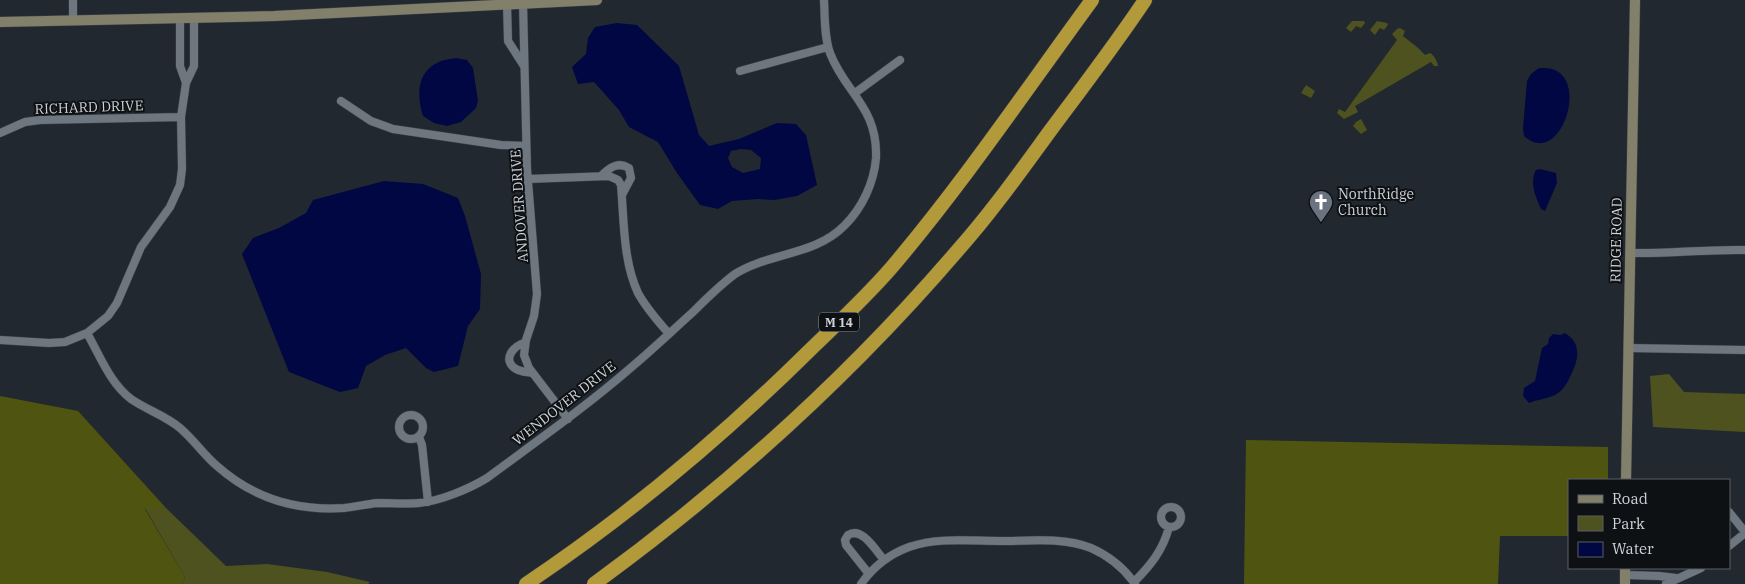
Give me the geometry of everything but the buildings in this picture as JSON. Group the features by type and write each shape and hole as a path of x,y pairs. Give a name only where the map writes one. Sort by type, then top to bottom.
{"highway":[{"name":"M 14","path":"526,584 603,530 718,438 840,322 926,226 997,132 1092,0"},
{"name":"M 14","path":"594,584 666,531 737,472 856,361 890,325 958,250 997,202 1145,0"}],"main road":[{"path":"0,22 357,13 597,0"},
{"name":"RIDGE ROAD","path":"1626,479 1635,0"}],"street":[{"path":"73,0 73,20"},
{"name":"WENDOVER DRIVE","path":"87,333 112,378 130,398 172,422 227,474 260,494 278,502 320,509 346,508 375,503 428,502 464,490 480,482 568,419 669,334 736,274 755,265 820,243 836,233 852,217 872,181 876,158 875,139 871,123 864,108 837,68 828,47 824,0"},
{"name":"ANDOVER DRIVE","path":"523,3 526,146 537,294 534,316 524,350 526,362 532,373 568,419"},
{"path":"507,4 508,41 524,66"},
{"path":"180,18 180,66 186,83"},
{"path":"0,340 65,342 87,333 108,316 117,303 141,247 170,208 177,194 182,169 181,117 186,83 194,66 194,18"},
{"path":"740,71 828,47"},
{"path":"855,93 900,60"},
{"path":"341,101 371,121 393,130 526,146"},
{"name":"RICHARD DRIVE","path":"0,133 26,122 40,120 181,117"},
{"path":"601,176 615,166 622,165 629,168 631,178 622,195"},
{"path":"528,179 601,176 617,178 621,185 626,246 634,282 645,305 669,334"},
{"path":"1630,254 1682,253 1708,249 1745,250"},
{"name":"ANDOVER DRIVE","path":"525,343 518,345 512,350 509,360 512,366 517,369 532,373"},
{"path":"1628,348 1745,350"},
{"path":"419,436 422,445 428,502"},
{"path":"1730,513 1745,532 1730,544"},
{"path":"861,584 884,560 907,548 935,541 1063,542 1083,546 1102,554 1120,566 1135,583 1156,558 1169,527"},
{"path":"869,574 846,545 845,540 848,535 856,532 861,534 884,560"},
{"path":"1666,584 1698,569"},
{"path":"1625,576 1676,578"}],"green space":[{"path":"1352,21 1364,21 1365,23 1361,28 1356,26 1351,32 1346,28"},
{"path":"1377,21 1387,23 1388,25 1384,30 1380,28 1375,35 1370,30"},
{"path":"1400,28 1405,31 1403,36 1425,55 1430,53 1433,55 1438,66 1434,66 1431,62 1355,106 1358,112 1344,119 1337,113 1339,109 1345,112 1397,40 1392,34"},
{"path":"1306,85 1315,91 1311,98 1301,93"},
{"path":"1361,119 1367,130 1361,134 1353,126"},
{"path":"1669,374 1684,392 1745,394 1745,432 1653,427 1650,376"},
{"path":"0,396 78,411 166,508 145,509 185,577 182,584 0,584"},
{"path":"1246,440 1608,447 1608,479 1568,479 1568,536 1500,536 1498,584 1244,584"},
{"path":"145,508 166,508 226,566 267,564 327,572 370,582 368,584 182,584 185,577"}],"water":[{"path":"617,23 637,25 679,66 699,135 709,146 739,139 777,123 796,124 806,135 817,185 797,196 774,200 732,201 718,209 700,205 658,142 629,127 619,110 594,82 578,84 572,67 586,54 588,38 595,27","holes":["751,150 761,158 760,169 743,173 732,167 728,158 731,151"]},
{"path":"456,58 467,60 473,68 478,101 476,108 461,122 447,126 434,123 423,116 419,94 422,79 430,67 444,60"},
{"path":"1539,68 1555,70 1565,78 1569,91 1569,105 1565,120 1558,133 1548,141 1537,143 1524,136 1523,128 1527,81 1531,74"},
{"path":"1540,169 1556,173 1557,183 1545,211 1541,209 1533,185 1536,170"},
{"path":"384,181 423,184 458,198 481,274 480,309 468,326 458,366 434,372 426,368 406,348 385,355 366,366 358,388 340,392 289,372 242,254 253,238 279,228 306,213 313,200"},
{"path":"1565,333 1575,342 1577,348 1577,359 1569,379 1562,390 1555,395 1529,403 1523,396 1524,388 1535,381 1542,348 1548,344 1549,338 1553,334 1560,335"}],"place":[{"name":"NorthRidge Church","path":"1321,223"}]}
